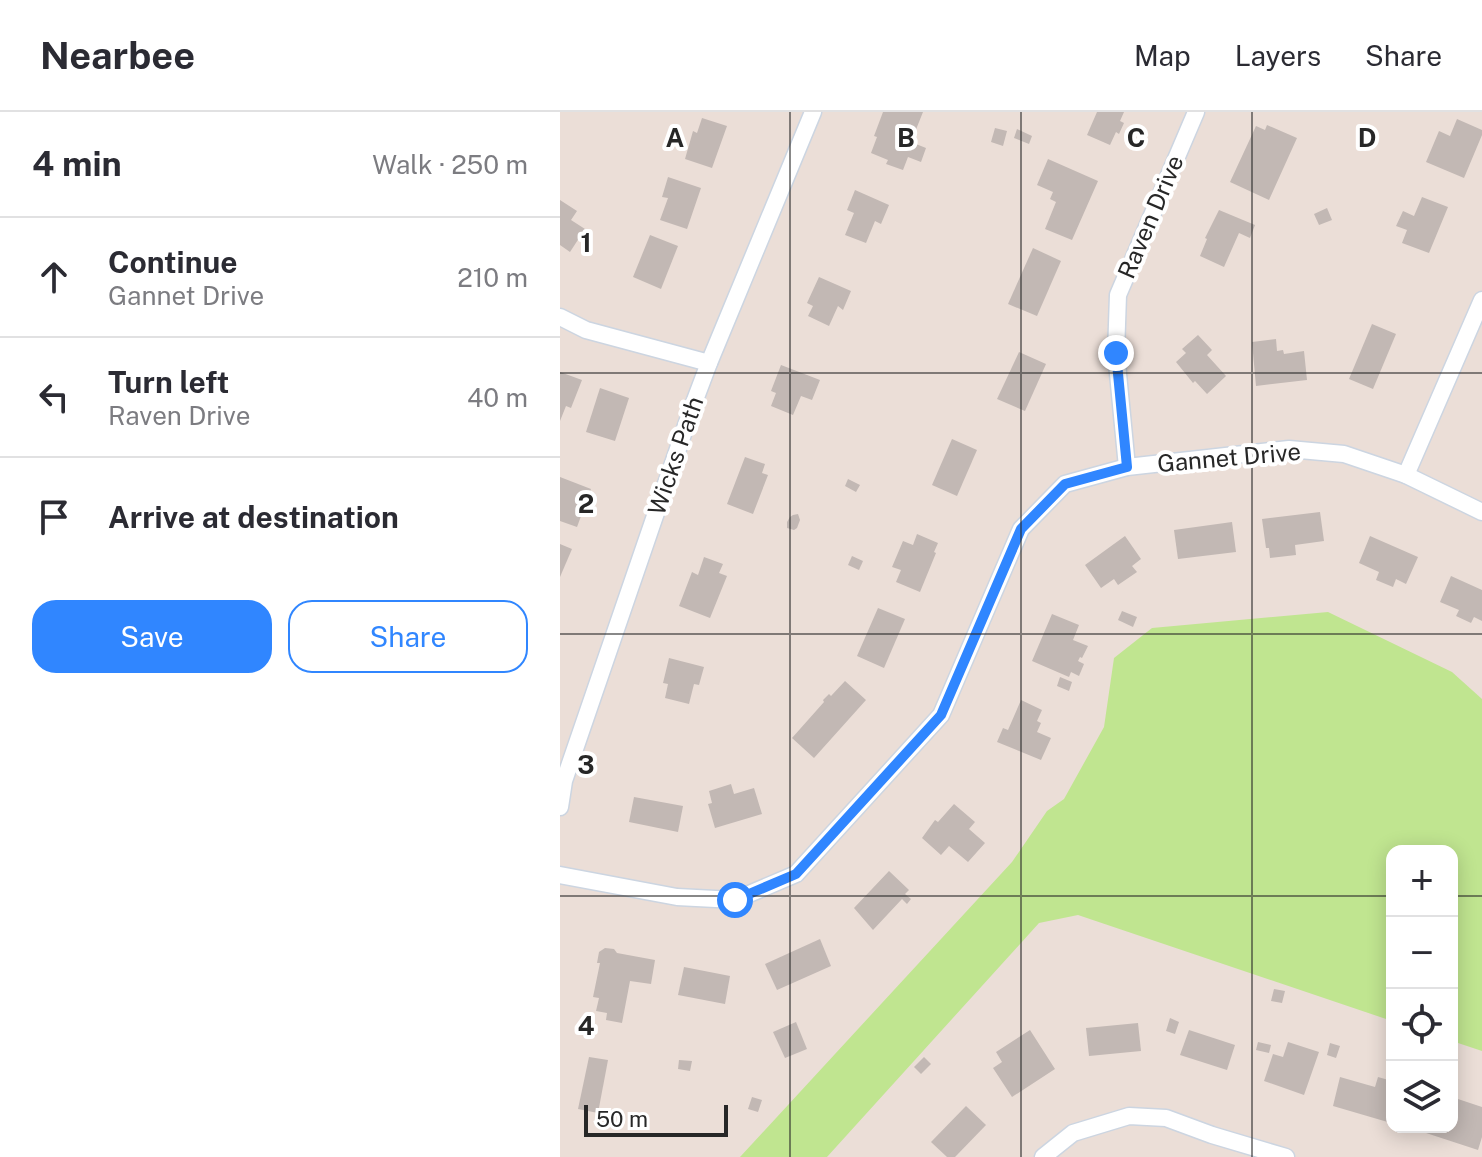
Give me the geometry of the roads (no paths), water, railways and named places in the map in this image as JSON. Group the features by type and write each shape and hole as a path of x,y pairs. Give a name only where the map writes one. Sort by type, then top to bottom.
{"street":[{"name":"Wicks Path","path":"560,807 568,768 709,363 813,112"},
{"name":"Raven Drive","path":"1127,467 1116,353 1118,295 1196,112"},
{"path":"1406,475 1482,300"},
{"path":"560,317 586,330 709,363"},
{"name":"Gannet Drive","path":"560,875 677,897 735,900 796,874 941,715 1021,529 1065,484 1127,467 1289,449 1344,454 1406,475 1482,512"},
{"path":"1043,1157 1073,1133 1129,1116 1166,1118 1286,1157"}]}
